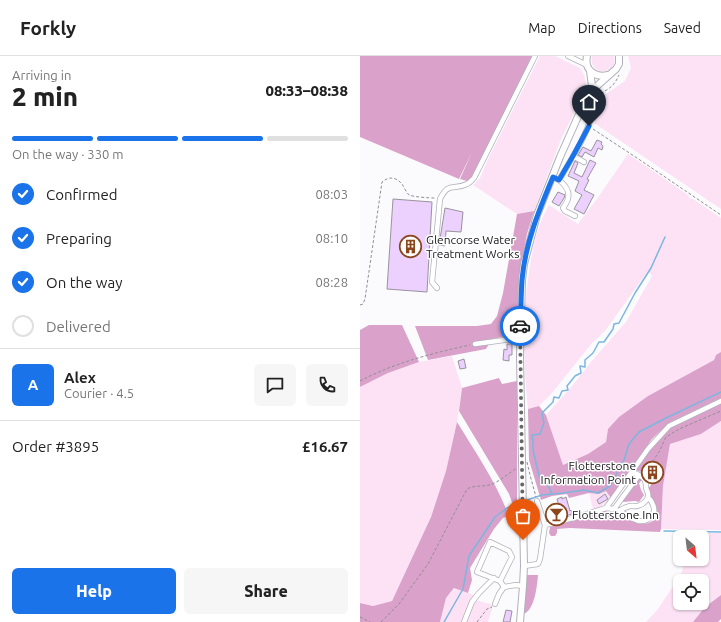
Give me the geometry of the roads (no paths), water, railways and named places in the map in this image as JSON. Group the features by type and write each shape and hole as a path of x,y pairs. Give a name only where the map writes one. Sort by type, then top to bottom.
{"highway":[{"path":"520,622 524,566 520,338 522,280 524,264 537,215 560,157 592,86 586,60 587,56"},
{"path":"589,68 598,76 608,75 613,73 619,64 619,56"},
{"path":"588,96 608,75"}],"street":[{"path":"437,288 432,282 440,199 449,187 467,184 474,178 534,56"},
{"path":"568,56 589,68"},
{"path":"559,180 589,126 593,112"},
{"path":"573,156 584,162"},
{"path":"553,177 564,184 569,193 564,208 565,211 575,216"},
{"path":"475,344 520,338"},
{"path":"606,508 648,449 669,426 721,401"},
{"path":"545,525 606,508 616,510 640,521 651,518 654,514 654,510 653,504 648,497 645,480 632,472"},
{"path":"616,510 640,476"},
{"path":"616,510 631,506 639,506 646,501 648,497"},
{"path":"524,566 538,564 540,559 545,525 537,501"},
{"path":"500,581 512,557 509,551 490,542 477,572 500,581 504,587"},
{"path":"464,622 472,602 494,578"},
{"path":"495,605 499,594 504,587 516,585 523,586"}],"waterway":[{"path":"552,494 545,479 539,476 533,450 532,435 540,434 544,423 542,413 553,402 554,397 559,398 562,391 568,390 567,386 575,376 581,373 580,366 585,367 585,360 593,353 599,342 604,342 613,329 614,324 619,323 635,293 651,268 665,237"},
{"path":"524,501 542,495 584,490 598,493 610,486 624,460 629,444 639,432 721,392"},
{"path":"444,622 463,589 469,556 495,517 507,508 520,503"},
{"path":"664,531 721,532"}],"place":[{"name":"Glencorse Water Treatment Works","path":"410,246"},
{"name":"Flotterstone Information Point","path":"652,472"},
{"name":"Flotterstone Inn","path":"556,514"}]}
